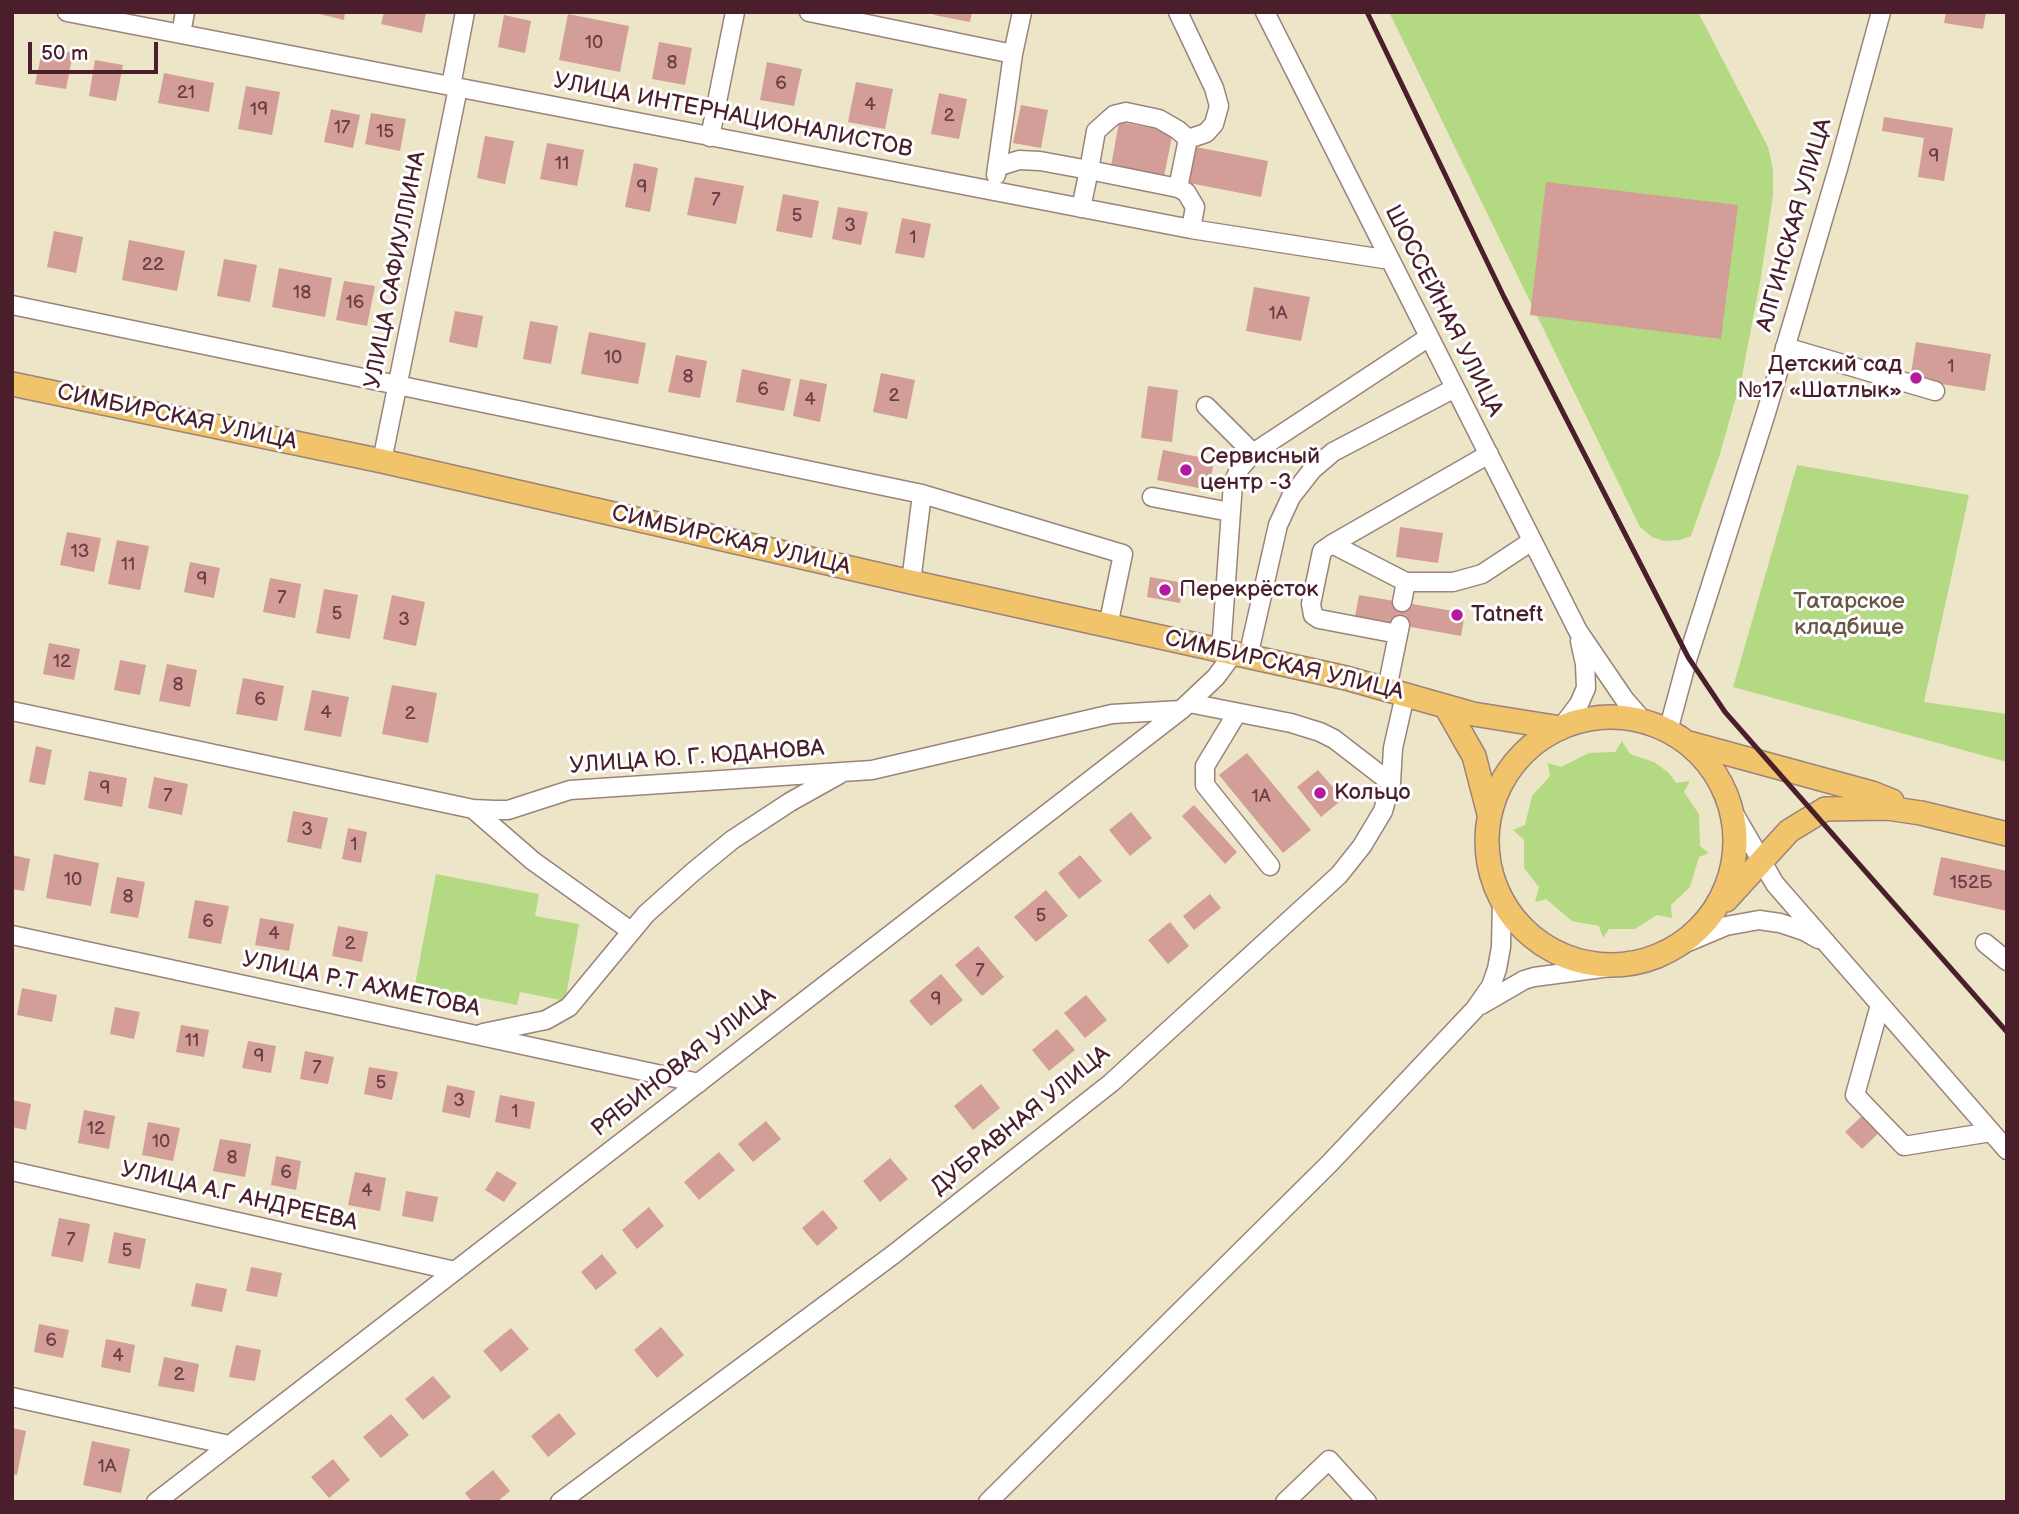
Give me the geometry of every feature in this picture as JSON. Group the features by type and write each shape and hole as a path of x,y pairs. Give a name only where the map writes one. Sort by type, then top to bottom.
{"main road":[{"name":"СИМБИРСКАЯ УЛИЦА","path":"12,384 382,461 1346,678 1447,707 1561,728"},
{"path":"1447,707 1474,756 1489,817"},
{"path":"1921,813 1872,793 1677,737 1645,723 1620,718 1600,718 1561,728 1525,752 1511,768 1499,789 1489,817 1487,845 1491,871 1502,900 1512,916 1529,934 1545,947 1568,957 1591,964 1625,965 1657,957 1695,933 1790,831 1825,809 1879,807 1921,813 2007,834"},
{"path":"1677,737 1717,775 1732,810 1735,840 1732,871 1712,915"}],"street":[{"name":"УЛИЦА ИНТЕРНАЦИОНАЛИСТОВ","path":"67,12 1191,229 1390,260"},
{"path":"181,34 185,12"},
{"name":"УЛИЦА САФИУЛЛИНА","path":"382,461 454,87 465,12"},
{"path":"710,136 735,12"},
{"path":"809,12 1013,54"},
{"path":"993,191 1013,54 1023,12"},
{"path":"1178,12 1214,88 1219,106 1214,124 1206,133 1188,139"},
{"name":"ШОССЕЙНАЯ УЛИЦА","path":"1265,12 1578,631"},
{"name":"АЛГИНСКАЯ УЛИЦА","path":"1677,737 1688,657 1785,347 1881,12"},
{"path":"1081,208 1096,131 1114,115 1126,112 1159,119 1188,139"},
{"path":"1178,188 1188,139"},
{"path":"997,167 1028,160 1178,188 1191,199 1195,208 1191,229"},
{"path":"12,305 922,494 1123,554 1108,626"},
{"path":"1234,654 1230,512 1233,483 1240,468 1253,453 1429,337"},
{"path":"1785,347 1935,390"},
{"path":"1234,654 1278,525 1291,497 1312,470 1333,452 1455,388"},
{"path":"1206,406 1253,453"},
{"path":"1332,544 1489,454"},
{"path":"911,582 922,494"},
{"path":"1152,497 1230,512"},
{"path":"1332,544 1406,582 1453,582 1482,573 1532,541"},
{"name":"ДУБРАВНАЯ УЛИЦА","path":"559,1502 894,1254 1111,1083 1339,875 1376,825 1391,783 1399,629 1320,619 1313,615 1311,604 1319,558 1322,551 1332,544"},
{"path":"1402,602 1406,582"},
{"path":"1578,631 1625,700 1645,723"},
{"path":"1561,728 1579,704 1586,688 1585,664 1578,631"},
{"name":"РЯБИНОВАЯ УЛИЦА","path":"156,1502 1185,707 1216,677 1234,654"},
{"name":"УЛИЦА Ю. Г. ЮДАНОВА","path":"12,711 473,809 508,810 570,790 872,769 1112,714 1185,707 1291,723 1320,732 1334,739 1391,783"},
{"path":"1237,713 1205,766 1205,785 1270,866"},
{"path":"476,1034 546,1020 569,1007 646,914 732,840 790,802 846,771"},
{"path":"473,809 533,861 631,931"},
{"path":"1732,810 1775,884 2007,1150"},
{"path":"1775,884 1775,862 1790,831"},
{"path":"988,1502 1330,1163 1475,1009 1491,986 1497,969 1501,947 1502,900"},
{"path":"1676,947 1726,926 1759,920 1804,931 1827,945"},
{"name":"УЛИЦА Р.Т АХМЕТОВА","path":"12,935 699,1083"},
{"path":"1985,943 2007,961"},
{"path":"1475,1009 1524,980 1534,977 1625,965"},
{"path":"1880,1005 1855,1095 1904,1146 1991,1132"},
{"name":"УЛИЦА А.Г АНДРЕЕВА","path":"12,1171 455,1271"},
{"path":"12,1397 229,1446"},
{"path":"1285,1502 1329,1461 1367,1502"}],"green space":[{"path":"1389,12 1698,12 1768,147 1773,169 1773,195 1742,376 1720,454 1691,536 1664,541 1652,537 1640,527"},
{"name":"Татарское кладбище","path":"1797,465 1969,495 1924,702 2007,714 2007,762 1733,687"},
{"path":"1622,741 1630,754 1654,762 1669,773 1676,783 1690,781 1684,792 1699,814 1700,846 1709,853 1699,857 1690,887 1671,905 1672,918 1657,915 1635,929 1609,929 1603,938 1599,926 1572,921 1546,899 1535,902 1539,887 1524,868 1524,840 1513,830 1525,825 1532,796 1550,776 1548,763 1561,767 1589,753 1615,752"},
{"path":"436,874 539,894 535,916 579,924 565,1001 520,992 517,1005 415,985"}],"building":[{"path":"311,12 345,12 344,20"},
{"path":"384,12 426,12 422,33 381,24"},
{"path":"934,12 972,12 970,22 934,15"},
{"path":"1946,12 1986,12 1983,29 1944,23"},
{"path":"568,14 629,26 620,72 559,60"},
{"path":"504,15 531,21 525,53 498,47"},
{"path":"659,42 692,48 685,85 652,79"},
{"path":"43,47 73,53 66,89 35,84"},
{"path":"95,60 123,65 116,101 89,96"},
{"path":"767,62 802,69 794,106 760,100"},
{"path":"164,73 214,83 209,112 158,103"},
{"path":"856,82 893,89 885,129 848,122"},
{"path":"246,86 280,92 272,135 238,129"},
{"path":"939,93 967,99 959,139 931,134"},
{"path":"1021,105 1048,110 1041,148 1013,143"},
{"path":"331,109 360,115 353,148 324,142"},
{"path":"371,113 406,119 400,151 365,144"},
{"path":"1884,117 1953,128 1944,181 1918,177 1924,138 1882,131"},
{"path":"1119,122 1173,132 1164,176 1111,166"},
{"path":"485,136 514,141 505,184 477,178"},
{"path":"547,143 584,150 577,186 540,179"},
{"path":"1196,147 1268,161 1261,197 1189,183"},
{"path":"634,163 658,168 650,212 625,207"},
{"path":"695,177 744,186 736,224 687,215"},
{"path":"1546,182 1738,205 1721,339 1530,315"},
{"path":"783,194 819,201 812,238 776,231"},
{"path":"838,207 868,212 861,245 832,239"},
{"path":"902,218 931,224 924,258 895,253"},
{"path":"54,231 83,237 76,273 47,267"},
{"path":"129,240 185,251 177,291 122,280"},
{"path":"224,259 257,265 250,302 217,296"},
{"path":"279,268 332,278 325,317 272,307"},
{"path":"344,281 375,286 367,326 336,320"},
{"path":"1254,287 1310,297 1301,341 1246,331"},
{"path":"455,311 483,316 477,348 449,342"},
{"path":"530,321 558,326 551,364 523,359"},
{"path":"589,332 646,343 638,384 581,374"},
{"path":"1916,342 1991,354 1985,391 1910,379"},
{"path":"676,355 707,361 700,398 668,392"},
{"path":"742,369 791,379 784,411 736,402"},
{"path":"881,373 915,380 907,419 873,412"},
{"path":"800,379 827,384 820,422 793,416"},
{"path":"1148,386 1178,390 1172,442 1141,438"},
{"path":"1163,450 1214,460 1209,490 1157,480"},
{"path":"1400,527 1443,533 1438,563 1396,557"},
{"path":"67,532 101,538 94,572 60,565"},
{"path":"117,540 149,546 140,590 108,584"},
{"path":"190,562 220,568 214,598 184,592"},
{"path":"1150,577 1184,583 1180,603 1147,597"},
{"path":"270,578 301,584 295,618 263,612"},
{"path":"324,589 358,595 350,639 316,633"},
{"path":"392,595 425,602 416,646 383,639"},
{"path":"1359,595 1465,613 1461,636 1355,617"},
{"path":"49,643 80,649 74,680 43,674"},
{"path":"120,660 146,665 140,695 114,690"},
{"path":"167,664 197,670 190,707 159,701"},
{"path":"243,678 284,686 277,721 236,714"},
{"path":"392,685 437,693 428,743 382,734"},
{"path":"312,690 349,697 341,737 304,730"},
{"path":"36,746 52,750 45,785 29,782"},
{"path":"1247,753 1311,830 1283,853 1219,775"},
{"path":"1318,770 1343,799 1321,817 1297,787"},
{"path":"89,771 127,778 122,807 84,800"},
{"path":"154,777 188,784 182,815 148,808"},
{"path":"1194,805 1237,852 1225,864 1182,816"},
{"path":"293,811 328,818 321,849 287,842"},
{"path":"1131,812 1152,838 1130,856 1109,830"},
{"path":"348,828 367,832 361,863 342,859"},
{"path":"54,854 99,863 91,906 46,898"},
{"path":"12,855 30,859 24,891 12,889"},
{"path":"1080,855 1102,881 1079,899 1058,873"},
{"path":"1941,857 2007,871 2007,911 1933,895"},
{"path":"117,877 145,882 138,918 110,913"},
{"path":"1046,890 1068,916 1036,942 1014,917"},
{"path":"1210,894 1221,908 1194,930 1183,916"},
{"path":"195,900 229,906 221,944 188,938"},
{"path":"260,918 294,924 289,951 255,945"},
{"path":"1170,922 1189,946 1168,964 1148,940"},
{"path":"338,926 368,932 362,962 332,956"},
{"path":"978,946 1004,977 982,996 955,965"},
{"path":"941,974 963,1000 931,1026 909,1001"},
{"path":"22,988 57,995 52,1022 17,1015"},
{"path":"1086,995 1107,1020 1085,1038 1064,1013"},
{"path":"115,1007 140,1012 134,1039 110,1034"},
{"path":"181,1025 209,1030 204,1057 176,1052"},
{"path":"1057,1029 1075,1050 1049,1071 1032,1050"},
{"path":"248,1041 276,1046 271,1073 242,1068"},
{"path":"305,1051 334,1057 328,1084 300,1079"},
{"path":"369,1067 398,1072 392,1100 364,1094"},
{"path":"981,1084 1000,1108 973,1130 954,1106"},
{"path":"447,1085 475,1091 470,1118 442,1112"},
{"path":"500,1095 535,1102 530,1129 495,1122"},
{"path":"12,1100 31,1104 26,1130 12,1127"},
{"path":"84,1110 115,1116 109,1149 78,1143"},
{"path":"1867,1111 1884,1128 1862,1149 1845,1132"},
{"path":"766,1121 781,1139 753,1162 738,1144"},
{"path":"148,1122 180,1128 173,1161 142,1155"},
{"path":"220,1139 251,1144 245,1177 213,1171"},
{"path":"719,1152 735,1170 699,1200 684,1182"},
{"path":"276,1156 301,1161 296,1190 271,1185"},
{"path":"890,1158 908,1179 880,1202 863,1181"},
{"path":"497,1171 517,1183 504,1202 485,1190"},
{"path":"355,1172 386,1178 380,1211 348,1205"},
{"path":"406,1191 438,1197 433,1222 402,1216"},
{"path":"649,1207 664,1226 637,1249 622,1230"},
{"path":"823,1210 838,1228 817,1246 802,1228"},
{"path":"59,1218 90,1224 83,1262 51,1256"},
{"path":"114,1232 146,1239 140,1269 108,1263"},
{"path":"602,1254 617,1273 596,1290 581,1272"},
{"path":"251,1267 282,1273 277,1297 246,1291"},
{"path":"196,1283 227,1289 222,1312 191,1306"},
{"path":"39,1324 69,1330 63,1358 34,1352"},
{"path":"661,1327 684,1355 657,1378 634,1350"},
{"path":"511,1328 529,1349 501,1372 483,1351"},
{"path":"106,1339 135,1345 130,1373 101,1367"},
{"path":"236,1345 261,1350 255,1381 229,1377"},
{"path":"164,1357 199,1364 194,1392 158,1386"},
{"path":"433,1376 451,1397 423,1420 405,1399"},
{"path":"559,1413 576,1434 548,1457 531,1436"},
{"path":"391,1414 409,1435 381,1458 363,1437"},
{"path":"12,1428 26,1431 17,1475 12,1474"},
{"path":"92,1441 130,1449 121,1493 83,1485"},
{"path":"333,1459 350,1480 329,1498 311,1477"},
{"path":"493,1470 510,1491 497,1502 472,1502 465,1493"}],"railway":[{"path":"1367,12 1504,297 1688,657 1725,712 2007,1032"}],"place":[{"name":"Детский сад №17 «Шатлык»","path":"1916,378"},
{"name":"Сервисный центр -3","path":"1186,470"},
{"name":"Перекрёсток","path":"1165,590"},
{"name":"Tatneft","path":"1457,615"},
{"name":"Кольцо","path":"1320,793"}]}
